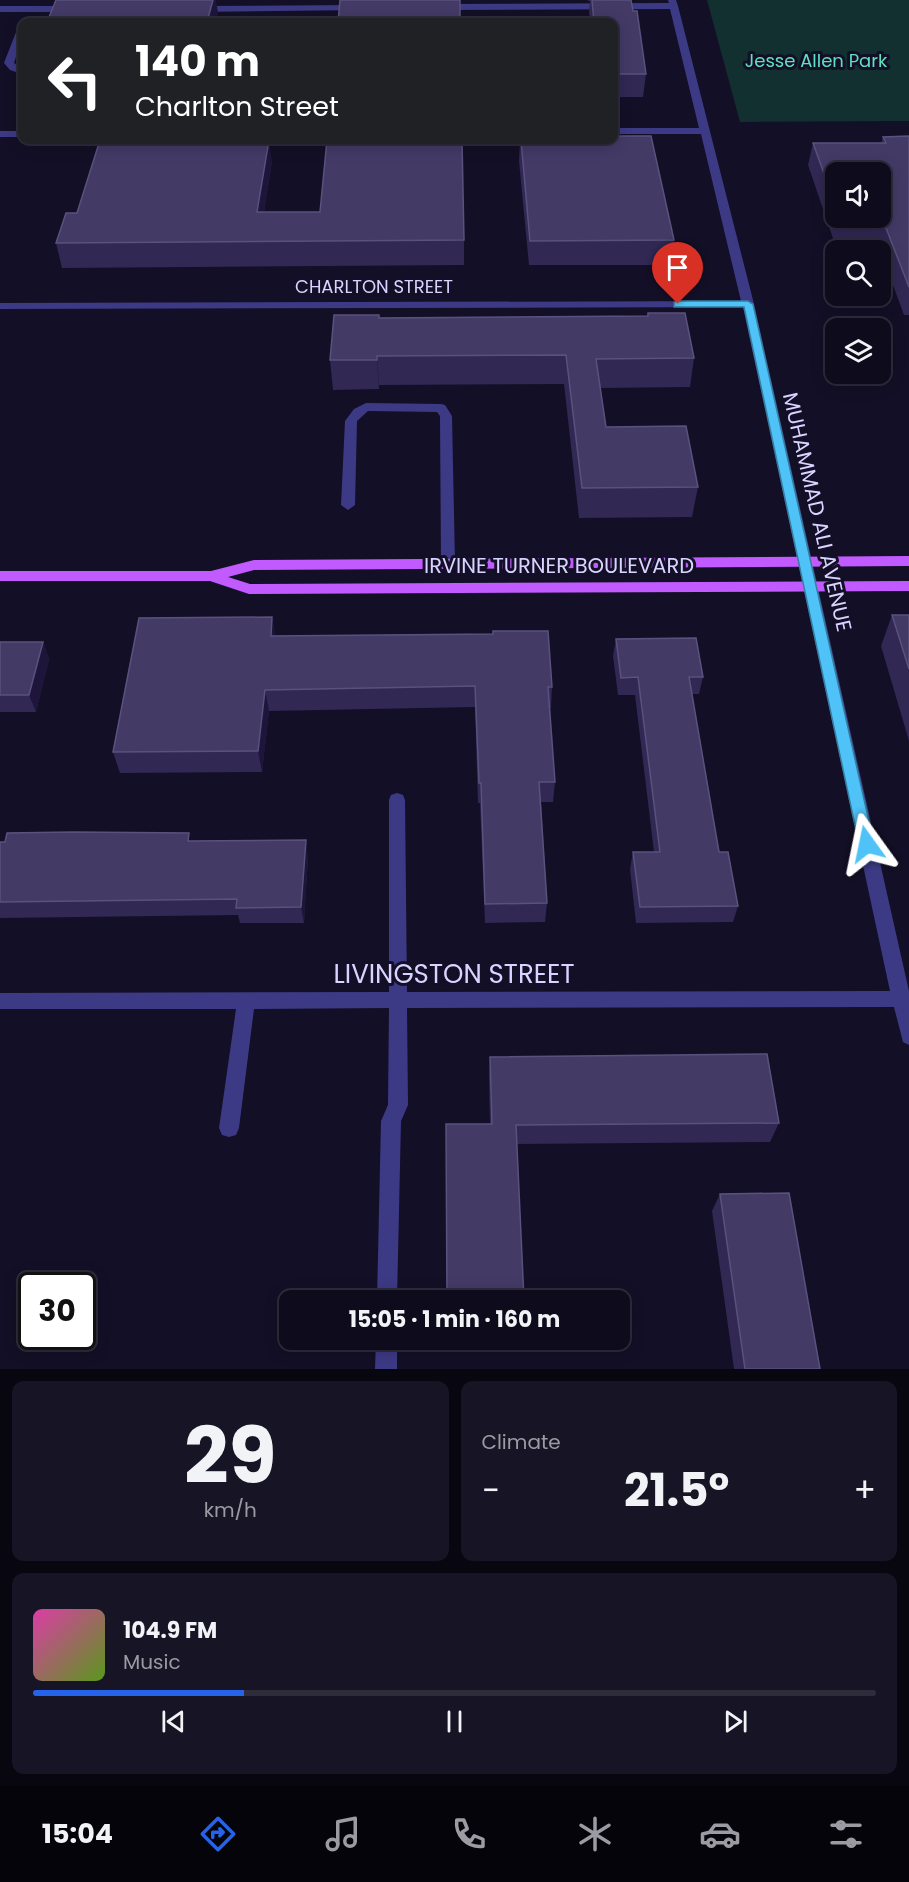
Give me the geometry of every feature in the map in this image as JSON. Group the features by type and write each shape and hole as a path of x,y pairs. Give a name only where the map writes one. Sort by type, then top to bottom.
{"main road":[{"name":"IRVINE TURNER BOULEVARD","path":"0,576 211,576 254,565 909,561"},
{"name":"IRVINE TURNER BOULEVARD","path":"211,576 249,590 531,586 909,586"}],"street":[{"path":"26,18 34,0"},
{"path":"428,7 673,3"},
{"name":"MUHAMMAD ALI AVENUE","path":"673,3 748,304 905,999 909,1036"},
{"path":"183,9 369,8"},
{"path":"0,9 86,9"},
{"path":"18,38 9,63 13,68 18,69"},
{"path":"618,131 704,131"},
{"path":"0,134 18,134"},
{"name":"CHARLTON STREET","path":"0,306 748,304"},
{"path":"348,506 351,421 358,411 366,407 441,408 446,416 448,563"},
{"path":"387,1290 391,1121 398,1105 397,800"},
{"name":"LIVINGSTON STREET","path":"0,1001 905,999"},
{"path":"229,1128 246,1000"},
{"path":"386,1369 387,1350"}],"green space":[{"name":"Jesse Allen Park","path":"707,0 909,0 909,121 740,122"}],"building":[{"path":"56,0 213,0 208,18 49,18"},
{"path":"340,0 460,0 460,18 338,18"},
{"path":"592,0 631,0 633,11 637,11 646,74 618,74 618,18 594,18"},
{"path":"618,136 651,136 674,240 530,241 521,144 618,144"},
{"path":"909,136 909,287 886,228 891,228 891,162 825,162 825,176 813,143 886,143 883,137"},
{"path":"99,144 268,144 257,212 320,212 327,144 462,144 464,240 56,243 66,213 77,213"},
{"path":"648,313 685,313 694,358 596,359 606,427 686,426 698,487 582,488 566,355 377,356 377,360 330,360 334,315 379,315 379,318 648,316"},
{"path":"892,615 909,615 909,669"},
{"path":"272,617 271,636 493,634 493,631 548,631 552,687 548,687 555,782 539,782 547,903 485,904 475,686 265,690 258,751 113,752 139,618"},
{"path":"696,638 703,677 689,677 719,852 728,852 738,906 640,907 633,852 660,852 638,677 621,678 616,639"},
{"path":"0,642 43,642 29,695 0,695"},
{"path":"7,833 189,833 188,841 306,840 301,907 236,908 237,899 0,902 0,842 5,842"},
{"path":"767,1054 779,1123 516,1125 524,1290 447,1290 446,1124 492,1124 490,1057"},
{"path":"789,1193 820,1369 745,1369 720,1194"}],"route":[{"path":"678,304 748,304 867,844"}]}
